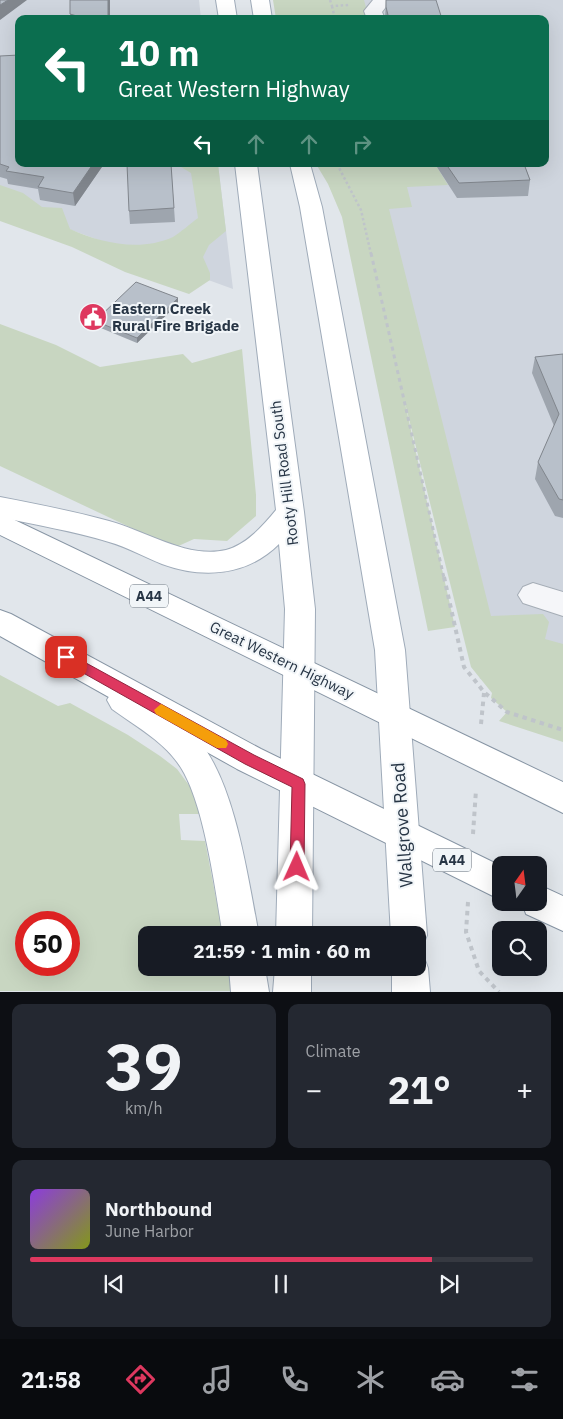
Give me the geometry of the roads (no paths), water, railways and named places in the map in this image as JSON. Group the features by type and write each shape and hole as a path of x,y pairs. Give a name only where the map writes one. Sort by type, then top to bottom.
{"main road":[{"path":"225,0 227,15"},
{"path":"260,0 262,15"},
{"name":"Rooty Hill Road South","path":"246,167 290,512 300,609 298,669 299,784"},
{"path":"301,167 311,207 390,650 395,715"},
{"path":"0,508 88,526 128,537 179,558 199,562 237,560 251,553 278,528 290,512"},
{"name":"Great Western Highway","path":"0,523 563,798"},
{"name":"A44","path":"0,622 249,759 492,880"},
{"path":"50,648 170,735 190,753 199,767 207,787 218,824 239,926"},
{"name":"Wallgrove Road","path":"395,715 408,926"},
{"path":"294,926 299,784"},
{"path":"548,906 563,914"},
{"path":"248,976 250,992"},
{"path":"292,992 293,976"},
{"path":"410,976 411,992"}],"lane":[{"path":"533,595 563,604"}],"place":[{"name":"Eastern Creek Rural Fire Brigade","path":"93,317"}]}
